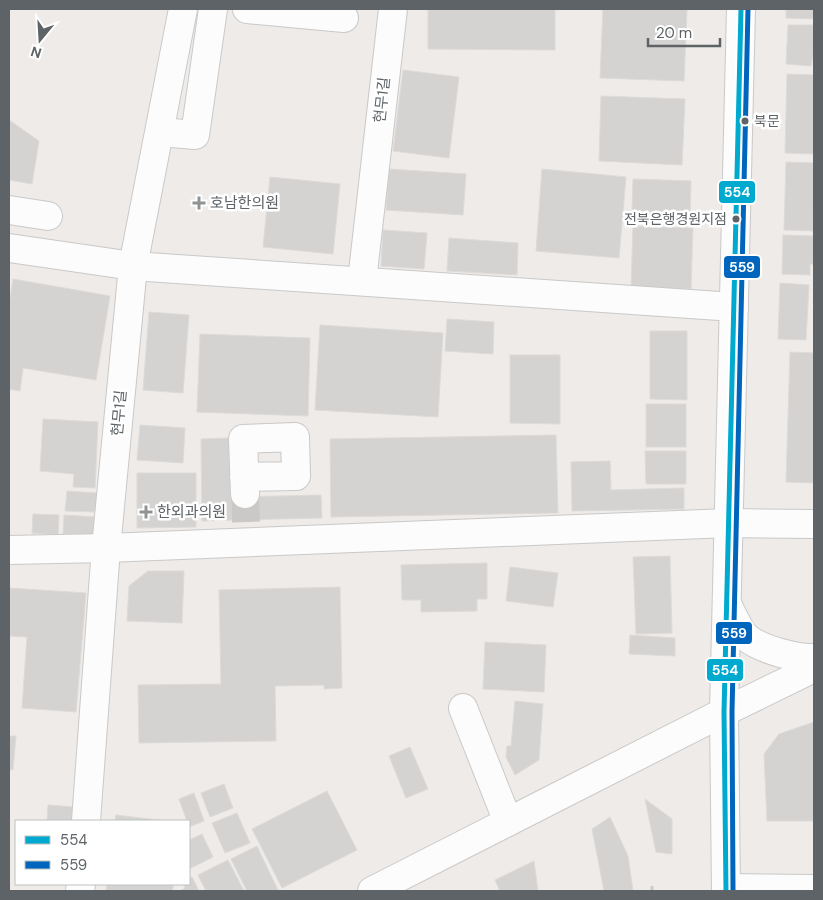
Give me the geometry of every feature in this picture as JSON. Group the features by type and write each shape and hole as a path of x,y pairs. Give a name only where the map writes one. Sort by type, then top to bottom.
{"street":[{"name":"현무1길","path":"86,820 106,548 133,266 184,9"},
{"path":"160,130 195,135 213,9"},
{"path":"247,9 344,18"},
{"name":"현무1길","path":"362,281 393,9"},
{"path":"741,9 724,712 726,890 814,889"},
{"path":"9,210 48,216"},
{"path":"9,248 133,266 734,307"},
{"path":"9,550 106,548 246,532 729,523 814,524"},
{"path":"726,602 746,637 766,649 814,658"},
{"path":"372,891 814,668"},
{"path":"463,708 508,822"}],"path":[{"path":"652,885 652,891"}],"building":[{"path":"428,9 555,9 555,50 428,49"},
{"path":"603,9 687,9 684,81 600,78"},
{"path":"786,9 814,9 814,19 786,18"},
{"path":"788,25 814,25 814,51 811,66 786,64"},
{"path":"403,70 459,77 449,158 393,151"},
{"path":"787,74 814,75 814,154 785,153"},
{"path":"601,96 685,99 682,165 599,161"},
{"path":"9,120 39,141 32,184 9,180"},
{"path":"786,162 814,163 813,231 784,230"},
{"path":"389,169 466,174 463,215 386,210"},
{"path":"542,169 626,177 619,258 536,251"},
{"path":"270,177 340,184 333,254 263,247"},
{"path":"633,179 691,181 690,215 632,213"},
{"path":"633,226 693,228 691,289 631,288"},
{"path":"383,230 427,233 424,269 381,266"},
{"path":"783,235 814,236 814,264 810,264 810,275 782,274"},
{"path":"449,238 518,243 517,275 447,271"},
{"path":"13,279 110,296 96,380 23,368 20,391 9,389 9,305"},
{"path":"780,283 809,285 806,340 778,339"},
{"path":"149,312 189,315 183,393 143,390"},
{"path":"447,319 494,322 493,354 445,351"},
{"path":"320,325 443,333 438,417 315,410"},
{"path":"650,331 687,331 687,400 650,399"},
{"path":"200,334 310,338 308,416 197,412"},
{"path":"790,352 814,353 814,483 786,482"},
{"path":"510,355 560,355 560,424 510,423"},
{"path":"646,404 686,404 686,447 646,447"},
{"path":"43,419 98,422 95,488 73,487 74,474 40,471"},
{"path":"140,425 185,428 183,463 137,460"},
{"path":"556,435 558,513 331,517 330,439"},
{"path":"230,438 232,520 202,521 201,439"},
{"path":"645,451 686,451 686,484 646,484"},
{"path":"610,461 611,490 684,488 684,509 572,511 571,462"},
{"path":"137,473 196,473 196,527 137,528"},
{"path":"67,491 97,493 96,512 65,511"},
{"path":"321,495 322,518 237,520 237,497"},
{"path":"33,514 59,515 58,535 32,533"},
{"path":"64,515 97,517 96,535 63,534"},
{"path":"670,556 672,633 636,634 633,557"},
{"path":"487,563 487,599 477,599 477,611 421,612 421,600 402,600 401,565"},
{"path":"510,567 558,573 553,607 506,601"},
{"path":"148,571 184,571 182,623 127,621 129,586"},
{"path":"340,587 342,688 324,689 324,685 275,686 276,741 139,743 138,685 221,684 219,590"},
{"path":"9,588 86,593 76,712 22,708 27,637 9,636"},
{"path":"630,635 675,638 675,656 629,654"},
{"path":"485,642 546,645 544,692 483,689"},
{"path":"515,701 543,704 539,760 515,775 506,757 507,746 511,746"},
{"path":"814,722 814,821 767,821 764,754 779,734"},
{"path":"9,736 16,736 13,770 9,769"},
{"path":"410,747 428,789 406,798 389,756"},
{"path":"224,784 233,808 210,817 201,793"},
{"path":"327,791 357,850 282,888 252,829"},
{"path":"194,793 204,821 190,827 190,820 187,820 179,799"},
{"path":"645,799 672,819 672,854 656,852"},
{"path":"48,805 74,807 73,820 47,820"},
{"path":"237,813 250,843 225,853 212,823"},
{"path":"116,815 158,820 115,820"},
{"path":"610,817 628,856 633,891 604,891 592,829"},
{"path":"202,834 213,857 190,868 190,840"},
{"path":"257,846 278,890 276,891 247,891 231,859"},
{"path":"228,860 244,891 206,891 198,875"},
{"path":"534,861 538,891 500,891 495,880"},
{"path":"192,877 199,891 180,891 185,888 184,885 190,885 190,878"},
{"path":"107,885 174,885 172,891 106,891"}],"tunnel":[{"path":"245,494 246,522"}],"transit line":[{"name":"554","path":"726,891 724,712 741,9"},
{"name":"559","path":"733,891 732,712 748,9"}],"place":[{"name":"북문","path":"745,121"},
{"name":"호남한의원","path":"199,203"},
{"name":"전북은행경원지점","path":"736,219"},
{"name":"한외과의원","path":"146,512"}]}
